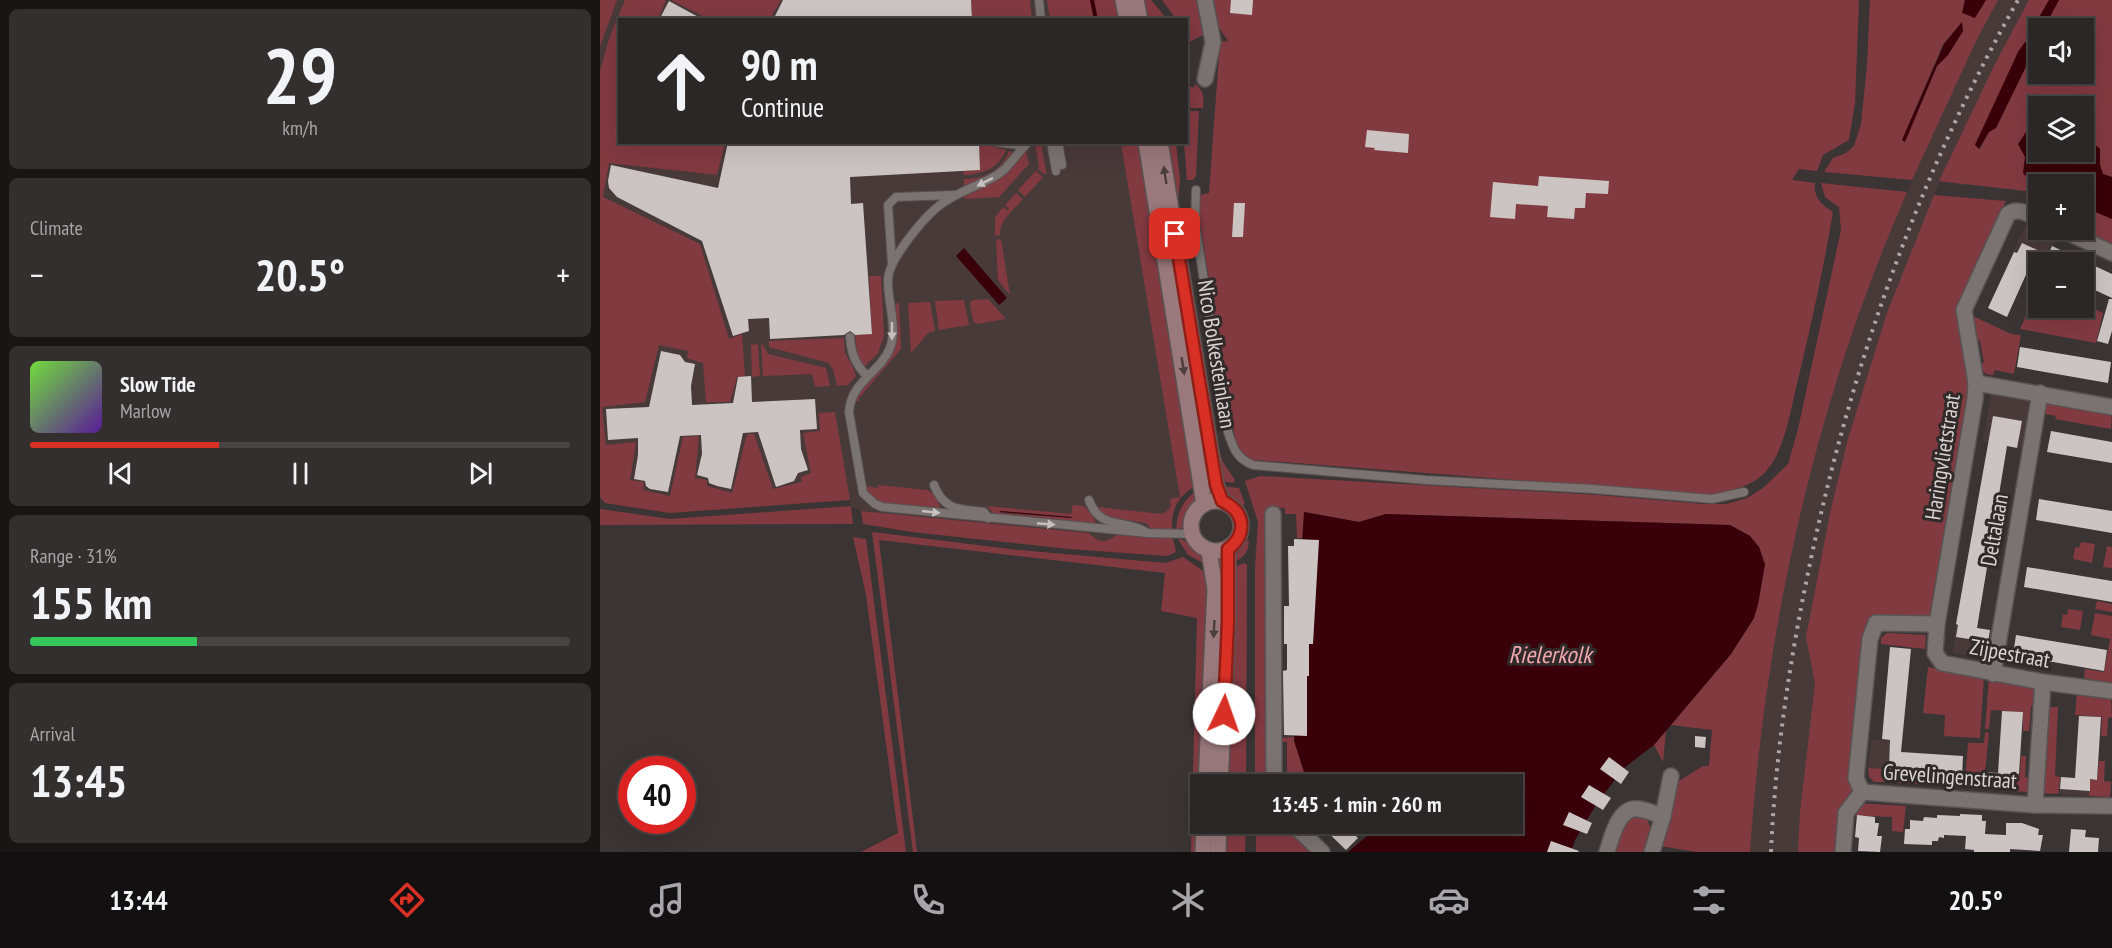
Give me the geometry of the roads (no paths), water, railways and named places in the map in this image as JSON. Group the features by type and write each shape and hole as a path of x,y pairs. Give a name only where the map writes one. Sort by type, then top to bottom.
{"street":[{"path":"1123,0 1127,18"},
{"path":"1136,0 1140,18"},
{"path":"1205,0 1213,42 1205,79"},
{"name":"Nico Bolkesteinlaan","path":"1146,144 1204,504"},
{"name":"Nico Bolkesteinlaan","path":"1160,144 1216,484 1222,501"},
{"name":"Haringvlietstraat","path":"1937,624 1977,383 1964,310 2008,214 2022,211 2028,214"},
{"path":"2084,240 2112,253"},
{"path":"1977,383 2112,406"},
{"name":"Deltalaan","path":"1993,674 2040,393"},
{"path":"1222,501 1235,509 1241,523 1239,538 1228,549 1209,550 1198,544 1192,534 1194,514 1204,504 1222,501"},
{"path":"1273,514 1274,774"},
{"path":"1220,774 1228,621 1228,549"},
{"path":"1206,774 1215,589 1209,550"},
{"name":"Grevelingenstraat","path":"1862,792 1856,778 1870,639 1876,623 1937,624"},
{"name":"Zijpestraat","path":"1937,624 1935,653 1942,663 1993,674 2112,691"},
{"name":"Grevelingenstraat","path":"2035,805 2043,682"},
{"path":"1652,852 1663,816 1671,776"},
{"name":"Grevelingenstraat","path":"1862,792 2035,805 2112,806"},
{"name":"Grevelingenstraat","path":"1843,852 1846,813 1862,792"},
{"path":"1607,852 1614,829 1622,815 1629,810 1638,808 1663,816"},
{"path":"1203,852 1204,834"},
{"path":"1218,852 1219,834"},
{"path":"1303,834 1322,852"}],"lane":[{"path":"1039,0 1041,18"},
{"path":"1026,144 997,175 939,206 898,251 888,277 891,346 887,354 854,392 850,403 849,412 863,493 882,507 1148,533 1192,534"},
{"path":"1052,144 1059,168 1058,144"},
{"path":"1196,190 1195,224 1228,432 1234,450 1239,458 1247,463 1426,480 1593,489 1712,499 1743,492"},
{"path":"892,267 888,205 892,200 896,197 959,194"},
{"path":"850,337 851,351 867,376"},
{"path":"934,485 945,504 984,512 988,518"},
{"path":"1089,500 1100,519 1112,523 1135,525 1148,533"}],"water":[{"path":"1965,0 1986,0 1975,18 1962,13"},
{"path":"2049,0 2059,0 2049,18 2039,18"},
{"path":"1962,22 1963,31 1948,55 1937,66 1905,142 1902,140 1944,44"},
{"path":"2025,42 2028,44 2028,62 1996,128 1989,132 1979,149 1975,145 2018,52"},
{"path":"2028,129 2028,162 2094,162 2094,144 2100,149 2100,165 2103,174 2112,177 2112,219 2094,211 2094,174 2028,174 2028,179 2023,173 2025,157 2018,144"},
{"path":"964,248 1007,298 999,305 956,256"},
{"path":"999,512 1071,517 1073,518"},
{"name":"Rielerkolk","path":"1304,512 1359,522 1386,514 1730,525 1750,536 1759,547 1765,564 1754,618 1731,654 1654,745 1624,768 1597,803 1575,840 1571,852 1348,852 1367,836 1365,834 1523,834 1523,774 1305,774 1294,741 1297,622"}],"waterway":[{"path":"1092,0 1096,18"}],"railway":[{"path":"1771,852 1779,747 1795,642 1808,573 1844,424 1890,278 1918,207 1948,136 2018,0"}]}
